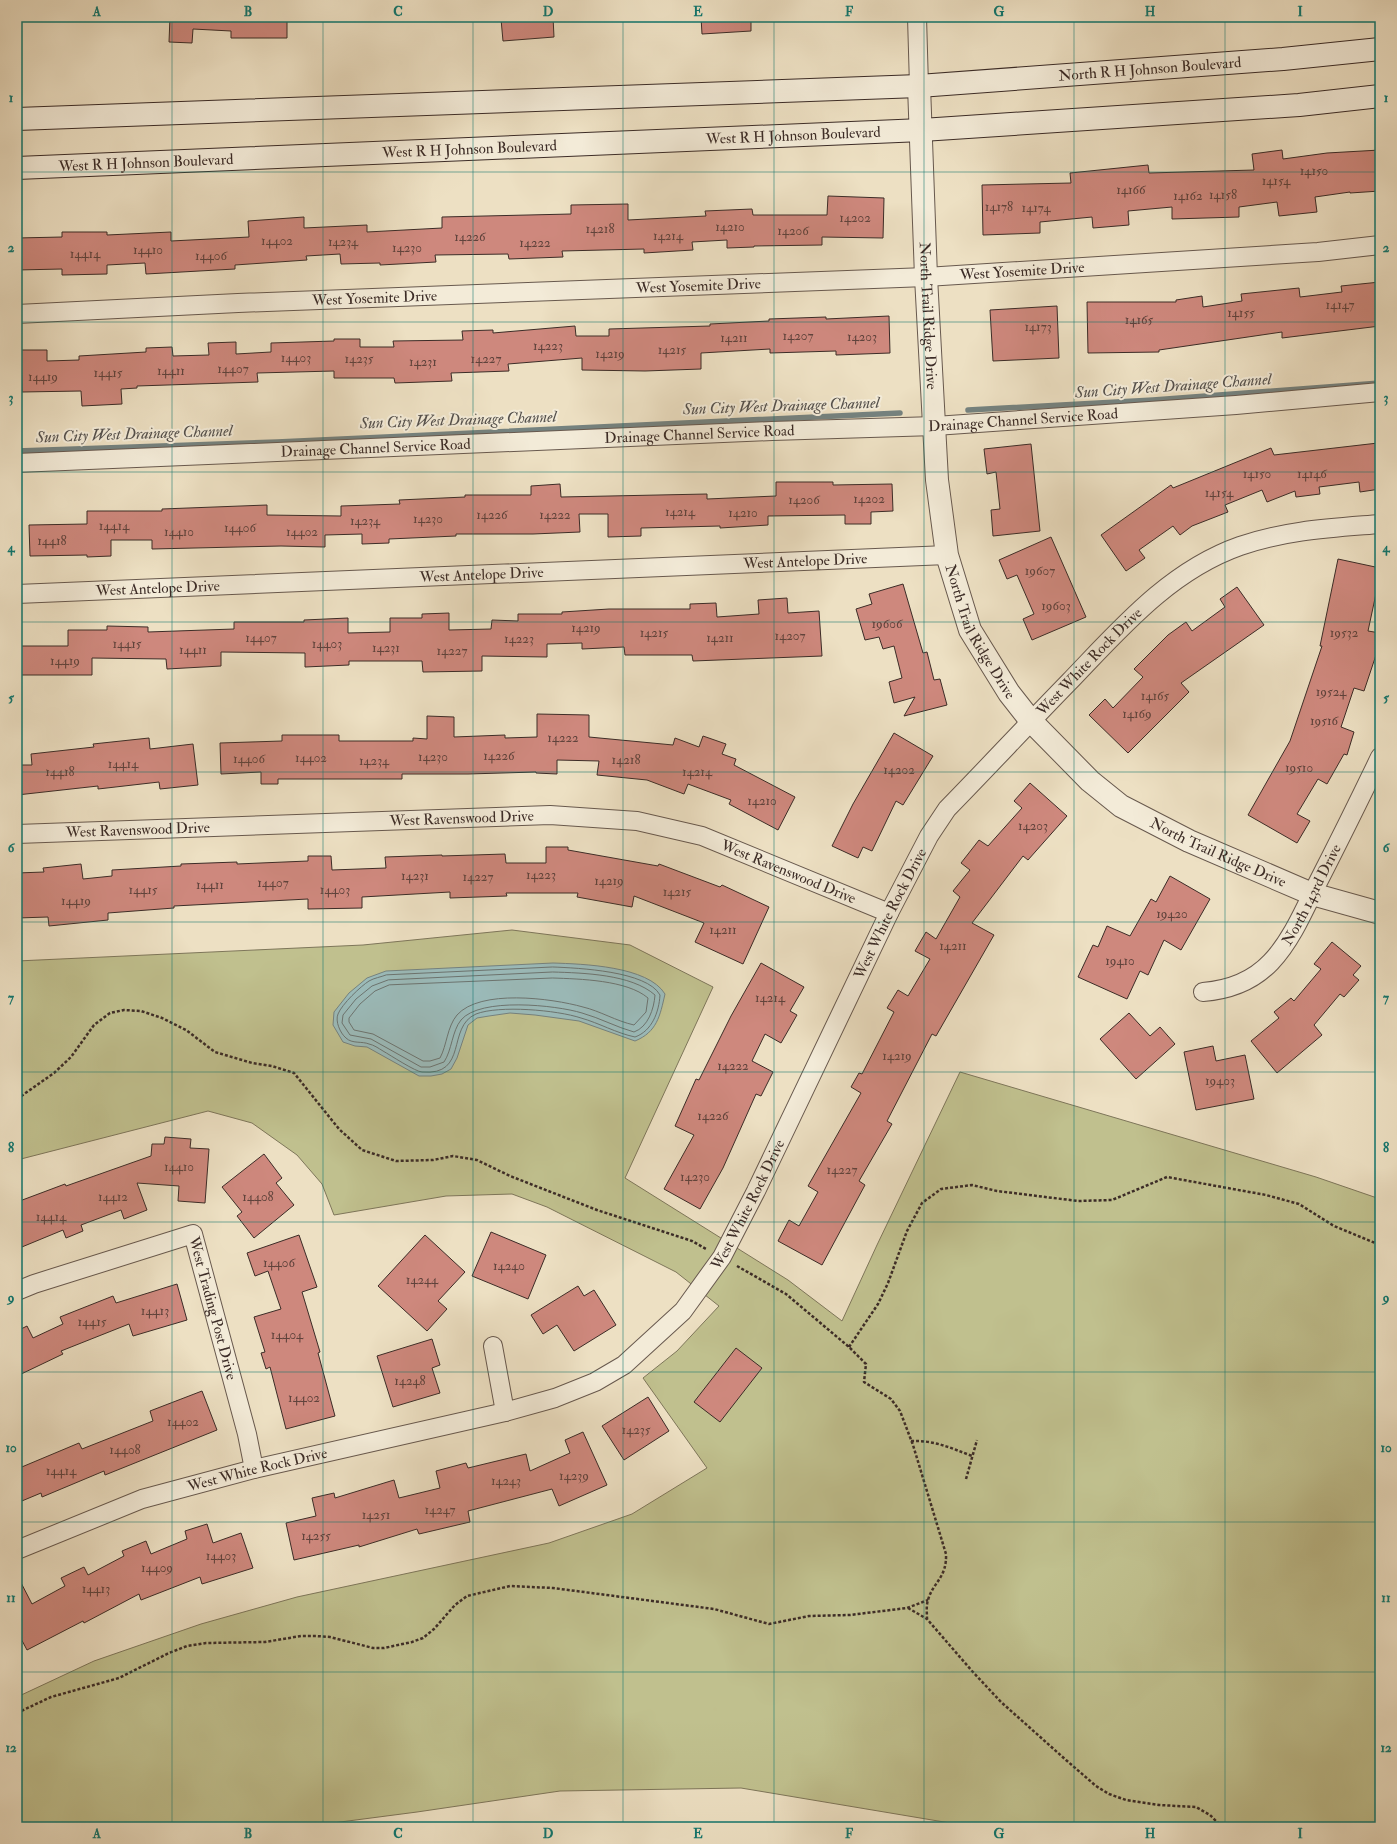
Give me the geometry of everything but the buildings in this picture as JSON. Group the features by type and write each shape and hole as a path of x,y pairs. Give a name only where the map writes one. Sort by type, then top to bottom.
{"main road":[{"name":"North R H Johnson Boulevard","path":"919,86 1283,59 1380,49"},
{"path":"17,119 919,86"},
{"name":"North Trail Ridge Drive","path":"919,86 922,130 926,277 934,395 937,480 947,555 970,630 1009,693 1031,722 1085,776 1121,806 1189,841 1312,894 1380,913"},
{"path":"922,130 1291,106 1380,96"},
{"name":"West R H Johnson Boulevard","path":"17,168 922,130"}],"street":[{"path":"917,17 919,86"},
{"name":"West Yosemite Drive","path":"17,314 238,303 926,277 1318,252 1380,245"},
{"name":"Drainage Channel Service Road","path":"17,463 935,423 1220,406 1380,392"},
{"name":"West White Rock Drive","path":"17,1550 142,1499 254,1469 505,1412 574,1391 595,1382 624,1365 683,1311 722,1257 756,1191 889,913 929,836 947,809 1128,620 1157,593 1187,573 1208,560 1238,546 1294,531 1380,524"},
{"name":"West Antelope Drive","path":"17,594 947,555"},
{"name":"North 143rd Drive","path":"1203,992 1216,991 1234,986 1255,976 1271,962 1294,928 1380,757"},
{"name":"West Ravenswood Drive","path":"17,834 550,815 637,821 702,836 889,913"},
{"name":"West Trading Post Drive","path":"17,1292 34,1284 193,1234 247,1434 254,1469"},
{"path":"493,1346 505,1412"}],"path":[{"path":"17,1099 60,1068 71,1057 94,1025 110,1013 124,1010 141,1011 162,1018 186,1030 215,1052 252,1064 272,1066 294,1073 339,1130 362,1150 396,1161 433,1160 453,1156 477,1160 510,1176 597,1210 692,1241 722,1257 786,1294 850,1347 866,1364 864,1382 891,1399 896,1406 911,1441 946,1554 946,1562 941,1579 928,1600 927,1619"},
{"path":"850,1347 878,1304 907,1231 922,1203 941,1189 972,1185 997,1191 1078,1201 1112,1200 1167,1177 1266,1194 1300,1204 1334,1226 1380,1245"},
{"path":"966,1479 977,1440"},
{"path":"911,1441 931,1441 941,1443 972,1456"},
{"path":"17,1713 51,1697 119,1678 169,1653 187,1646 206,1643 265,1642 301,1636 330,1637 373,1648 384,1648 412,1642 423,1638 434,1629 455,1605 467,1596 510,1586 546,1588 714,1610 769,1624 808,1616 850,1615 907,1608 928,1600"},
{"path":"907,1608 927,1619 967,1666 1001,1702 1096,1786 1109,1794 1126,1800 1196,1807 1210,1815 1222,1827"}],"green space":[{"path":"512,930 630,945 713,987 625,1178 788,1280 842,1321 960,1072 1316,1177 1380,1199 1380,1827 963,1827 950,1823 741,1788 560,1791 302,1827 17,1827 17,1697 94,1661 201,1624 297,1597 549,1543 632,1514 707,1468 643,1378 677,1351 719,1306 676,1272 547,1207 512,1194 446,1196 334,1215 322,1184 297,1155 252,1123 208,1111 17,1160 17,961 363,945"}],"water":[{"path":"553,963 581,964 614,968 645,977 657,985 665,994 659,1016 653,1028 635,1041 579,1021 510,1013 477,1018 468,1025 457,1058 451,1069 442,1074 419,1076 367,1047 355,1046 343,1042 333,1025 334,1012 349,993 367,978 386,971"}],"waterway":[{"name":"Sun City West Drainage Channel","path":"968,410 1153,400 1380,383"},
{"name":"Sun City West Drainage Channel","path":"17,451 277,442 900,413"}]}
